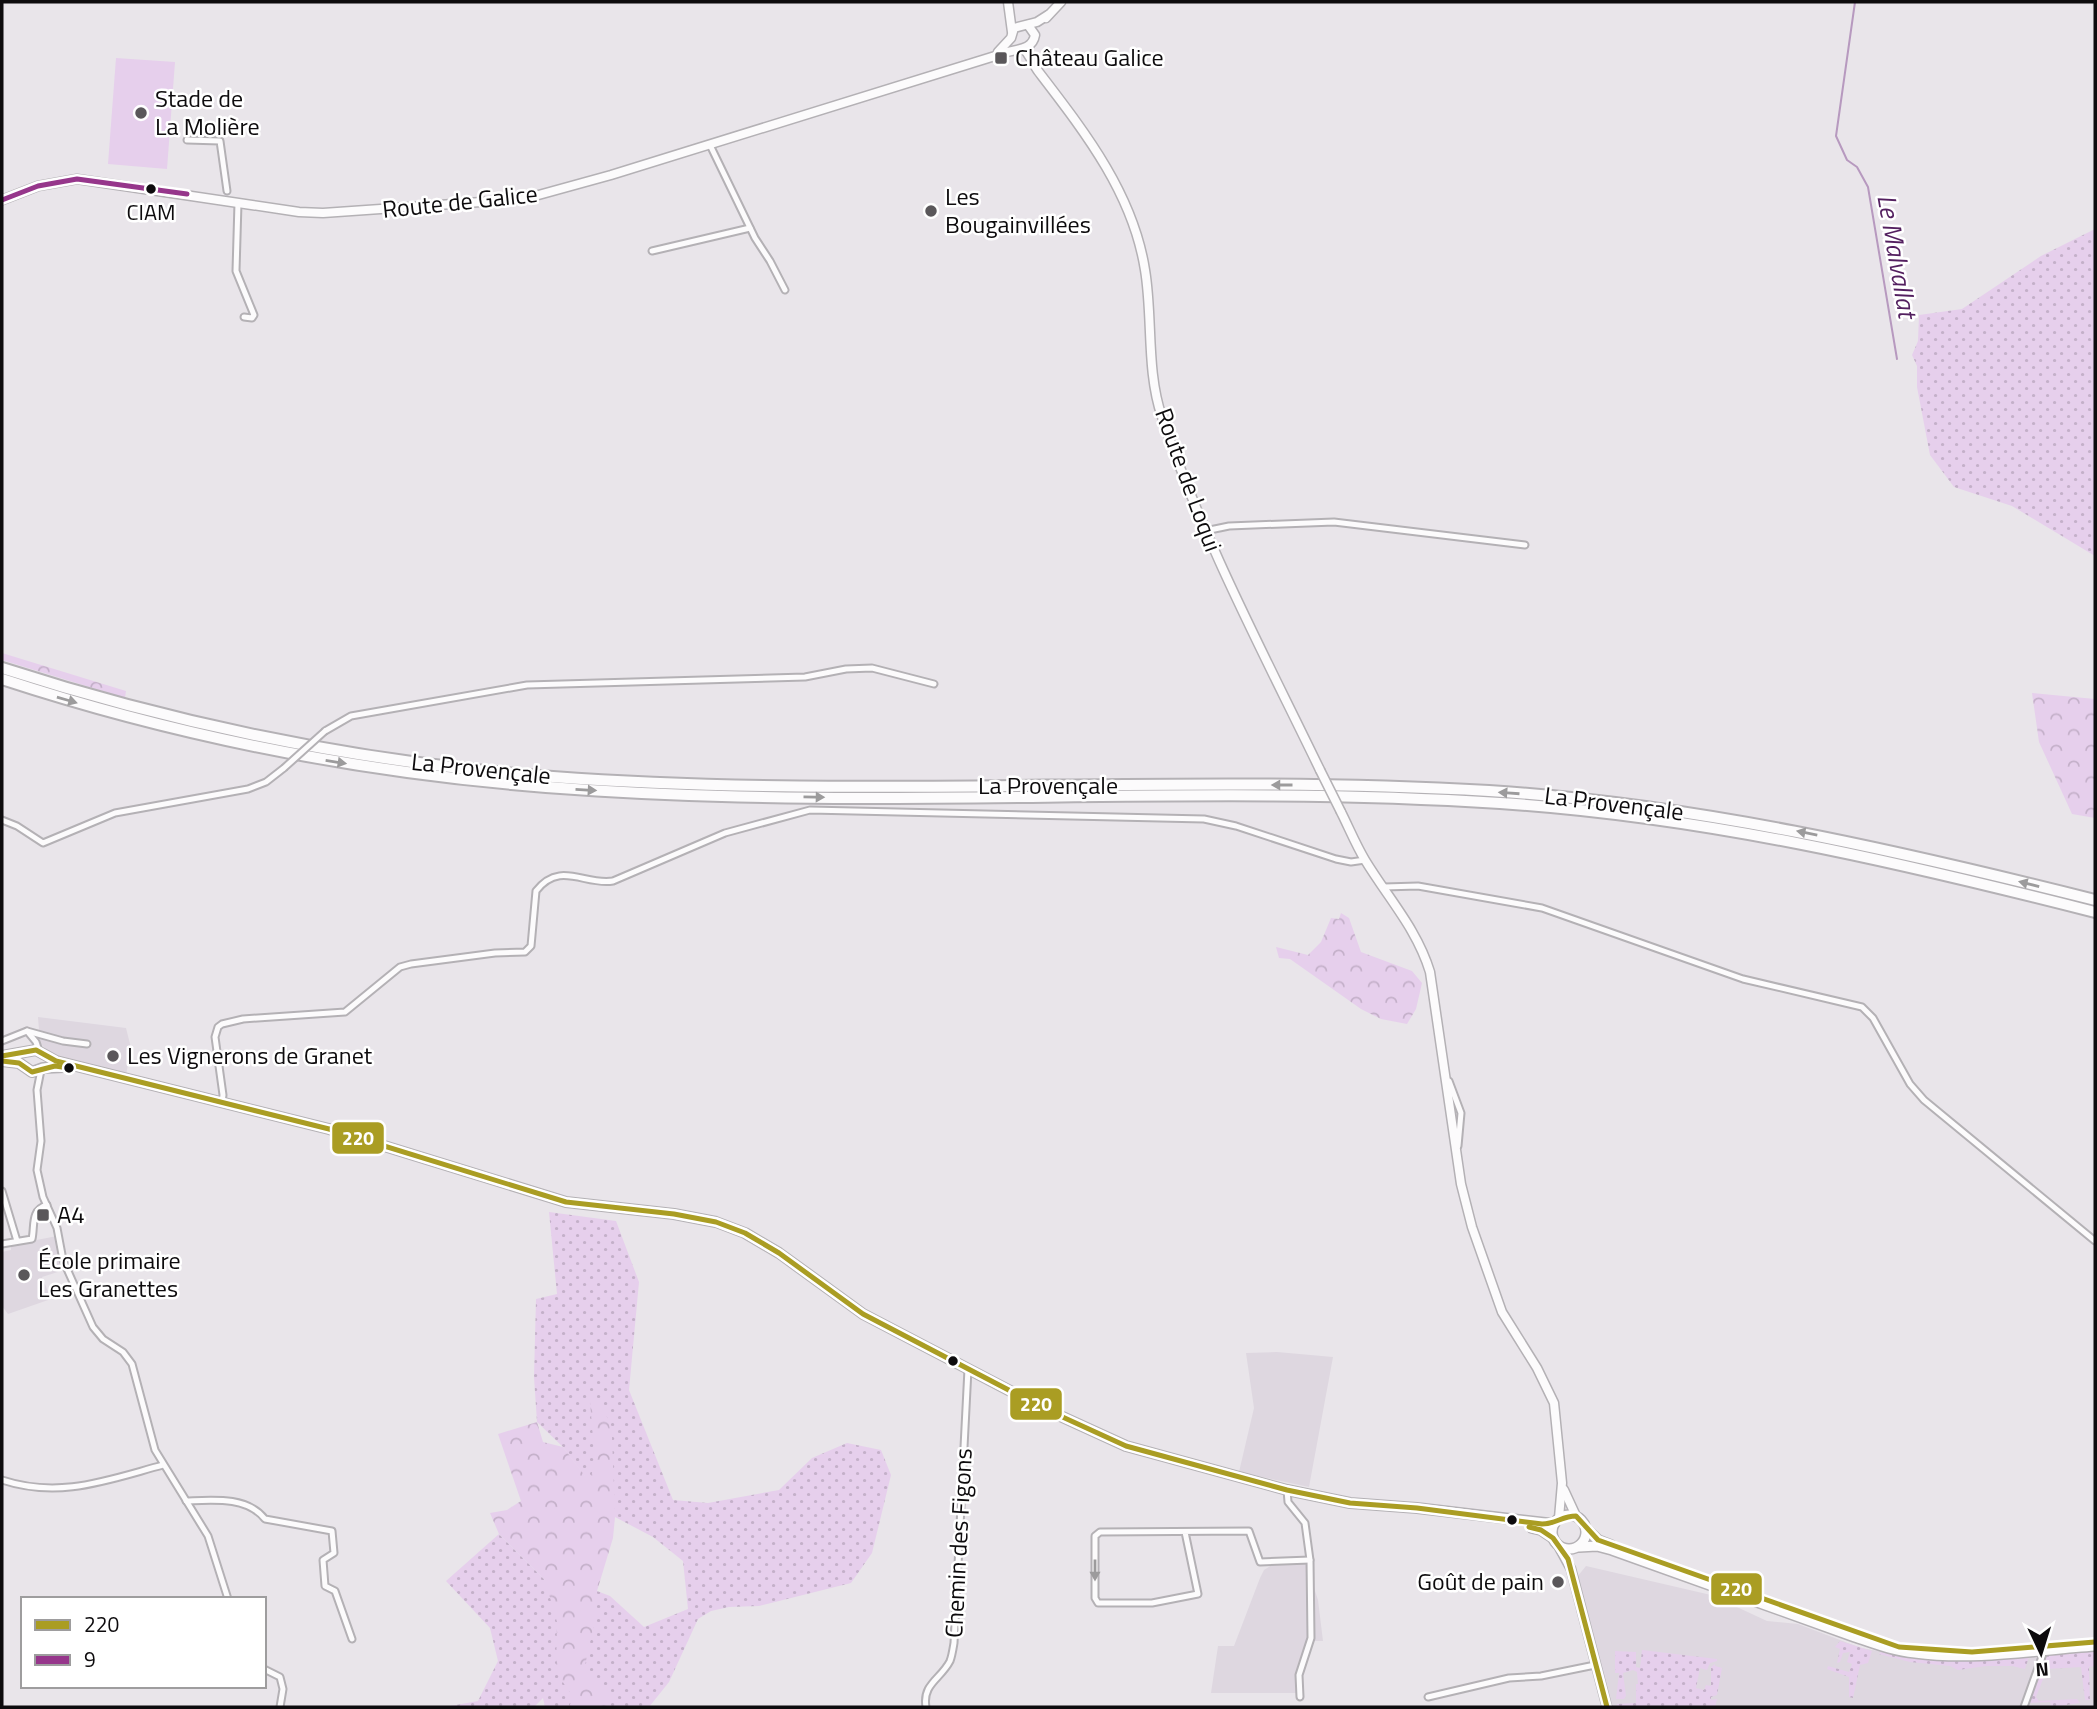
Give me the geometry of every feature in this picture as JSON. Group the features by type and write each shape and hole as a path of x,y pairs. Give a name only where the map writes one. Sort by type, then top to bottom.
{"highway":[{"name":"La Provençale","path":"2,668 105,699 227,730 340,751 471,769 598,780 748,786 1321,785 1539,795 1667,809 1813,834 1952,864 2095,900"},
{"name":"La Provençale","path":"2,680 103,710 225,741 326,760 467,780 579,790 731,796 1335,796 1527,805 1655,818 1772,837 1948,875 2095,912"}],"main road":[{"path":"27,1068 24,1057 35,1052"},
{"path":"35,1052 46,1062 42,1069"},
{"path":"2,1059 35,1052 83,1068 329,1129 566,1202 674,1214 716,1222 745,1233 779,1252 863,1314 1045,1409 1126,1447 1287,1490 1368,1505 1541,1530 1553,1538 1559,1547 1565,1549 1597,1546 1612,1550 1884,1647 1935,1655 2044,1650 2095,1644"},
{"path":"2,1059 27,1068 83,1068"},
{"path":"1368,1505 1556,1521 1564,1516 1576,1516 1598,1540 1899,1647 1955,1652 2095,1644"},
{"path":"1553,1538 1556,1521"},
{"path":"1580,1547 1585,1539 1586,1529"}],"street":[{"path":"1034,40 1048,15 1060,2"},
{"path":"1008,3 1034,40 1037,70"},
{"path":"1008,3 1011,35"},
{"path":"991,57 1011,35 1025,25 1048,15"},
{"name":"Route de Loqui","path":"1011,35 1101,157 1132,220 1145,270 1160,414 1204,532 1292,717 1365,860 1413,930 1425,955 1430,972 1456,1152 1472,1227 1493,1289 1508,1323 1537,1368 1554,1403 1562,1483"},
{"name":"Route de Galice","path":"2,200 38,186 77,179 323,213 524,199 710,145 1021,48 1034,40"},
{"path":"187,140 220,141 227,191"},
{"path":"710,145 750,228 785,290"},
{"path":"238,203 236,271 254,315 252,318 244,317"},
{"path":"652,251 750,228"},
{"path":"1204,532 1229,526 1334,522 1525,545"},
{"path":"2,820 17,825 43,843 115,813 248,789 265,782 285,768 325,731 351,716 533,684 805,677 846,669 873,668 934,684"},
{"path":"222,1102 215,1037 222,1024 283,1015 339,1014 400,967 495,953 525,952 531,946 536,891 547,881 573,874 594,881 612,881 715,837 802,811 1205,819 1236,826 1336,859 1351,862 1365,860"},
{"path":"1384,887 1418,886 1542,908 1743,979 1862,1007 1872,1018 1910,1084 1924,1100 2095,1241"},
{"path":"29,1033 35,1052"},
{"path":"2,1041 29,1033 87,1044"},
{"path":"27,1068 37,1090"},
{"path":"42,1069 37,1090 41,1141 37,1170 57,1228 64,1263 93,1327 103,1339 123,1352 132,1364 152,1441 163,1465 212,1546 227,1597"},
{"path":"2,1191 17,1241"},
{"path":"2,1244 32,1239 34,1218 41,1207 47,1205"},
{"name":"Chemin des Figons","path":"926,1707 925,1696 930,1684 950,1662 954,1643 968,1369"},
{"path":"2,1480 54,1490 67,1489 89,1486 163,1465"},
{"path":"1562,1483 1576,1516"},
{"path":"1556,1521 1562,1483"},
{"path":"1287,1490 1288,1502 1304,1523 1310,1560 1311,1638 1299,1675 1300,1697"},
{"path":"186,1501 231,1500 259,1511 265,1519 332,1531 334,1553 323,1560 325,1586 335,1591 352,1639"},
{"path":"1185,1532 1198,1594 1152,1603 1098,1603 1095,1536 1100,1532 1250,1531 1261,1562 1310,1560"},
{"path":"1559,1547 1571,1569 1607,1707"},
{"path":"1571,1569 1580,1547"},
{"path":"2024,1707 2044,1650"},
{"path":"1428,1697 1509,1678 1541,1676 1595,1665"},
{"path":"266,1670 280,1677 283,1689 281,1707"}],"shaded area":[{"path":"38,1017 126,1028 131,1048 126,1075 52,1056 40,1043"},
{"name":"École primaire Les Granettes","path":"57,1236 64,1270 42,1277 51,1299 8,1314 2,1306 2,1252 11,1250 11,1245"},
{"path":"1277,1352 1333,1357 1309,1487 1239,1472 1254,1408 1246,1353"},
{"path":"1275,1563 1306,1564 1318,1600 1323,1641 1309,1641 1302,1660 1296,1693 1211,1693 1218,1646 1234,1646 1260,1578 1264,1570"},
{"path":"1586,1566 1711,1595 1767,1621 1798,1624 1861,1648 1919,1658 1956,1660 2095,1649 2095,1707 1611,1707 1577,1577"}],"green space":[{"name":"Stade de La Molière","path":"116,58 175,62 167,169 108,164"},
{"path":"2095,229 2095,556 2012,506 1954,487 1930,455 1917,387 1917,366 1912,355 1918,341 1919,315 1962,309 2041,256"},
{"path":"2,653 126,691 125,698 2,660"},
{"path":"2032,693 2095,699 2095,818 2072,814 2039,742"},
{"path":"1341,913 1349,918 1361,952 1412,971 1422,983 1416,1009 1407,1024 1381,1019 1361,1009 1290,959 1279,958 1276,947 1308,955 1321,942 1331,918 1339,919"},
{"path":"549,1212 616,1221 639,1282 629,1390 673,1500 708,1503 779,1490 812,1458 847,1443 881,1450 891,1475 872,1553 851,1583 759,1606 729,1607 711,1611 698,1619 669,1682 649,1707 545,1707 543,1698 534,1707 445,1707 478,1701 498,1661 490,1628 446,1581 499,1534 545,1580 610,1596 644,1627 688,1609 683,1561 653,1537 615,1517 563,1447 537,1422 534,1377 536,1299 557,1294"},
{"path":"590,1402 603,1402 612,1436 615,1517 613,1538 597,1591 595,1620 584,1670 608,1697 607,1707 569,1707 573,1697 556,1672 557,1622 545,1580 499,1534 490,1513 507,1510 521,1501 498,1434 537,1422 543,1442 563,1447 585,1476 591,1476 595,1462"},
{"path":"1840,1641 1872,1651 1868,1663 1860,1665 1853,1698 1849,1697 1849,1677 1827,1669 1828,1666 1849,1672 1852,1664 1847,1662 1850,1652 1843,1653 1837,1663 1840,1649 1835,1647"},
{"path":"2095,1649 2095,1666 2089,1667 2090,1700 2085,1700 2081,1667 2047,1669 2036,1697 2039,1701 2077,1699 2080,1703 2051,1707 2050,1702 2029,1703 2047,1653"},
{"path":"1642,1650 1717,1659 1710,1663 1707,1670 1700,1668 1696,1688 1704,1690 1706,1685 1711,1686 1711,1667 1715,1664 1722,1668 1717,1695 1711,1697 1711,1700 1717,1699 1715,1707 1616,1707 1617,1704 1636,1703 1638,1684 1637,1672 1633,1670 1623,1673 1626,1696 1624,1699 1616,1699 1619,1673 1615,1673 1615,1651 1636,1652 1636,1667 1640,1668"},
{"path":"1881,1652 1956,1661 2029,1657 2025,1669 1986,1666 1958,1670 1950,1666 1910,1662 1879,1654"}],"waterway":[{"name":"Le Malvallat","path":"1855,2 1836,136 1847,160 1857,167 1868,187 1897,359"}],"transit line":[{"name":"9","path":"2,200 38,186 77,179 187,194"},
{"name":"220","path":"2,1056 36,1050 56,1061 329,1129 566,1202 674,1214 716,1222 745,1233 779,1253 863,1314 1045,1409 1126,1446 1287,1490 1350,1503 1417,1508 1542,1524 1576,1516 1598,1540 1899,1647 1972,1652 2095,1642"},
{"name":"220","path":"2,1061 19,1063 32,1072 55,1066 69,1068"},
{"name":"220","path":"1529,1527 1541,1530 1553,1538 1568,1559 1607,1707"}],"place":[{"name":"Château Galice","path":"1001,58"},
{"name":"Stade de La Molière","path":"141,113"},
{"name":"CIAM","path":"151,189"},
{"name":"Les Bougainvillées","path":"931,211"},
{"name":"Les Vignerons de Granet","path":"113,1056"},
{"name":"A4","path":"43,1215"},
{"name":"École primaire Les Granettes","path":"24,1275"},
{"name":"Goût de pain","path":"1558,1582"}]}
